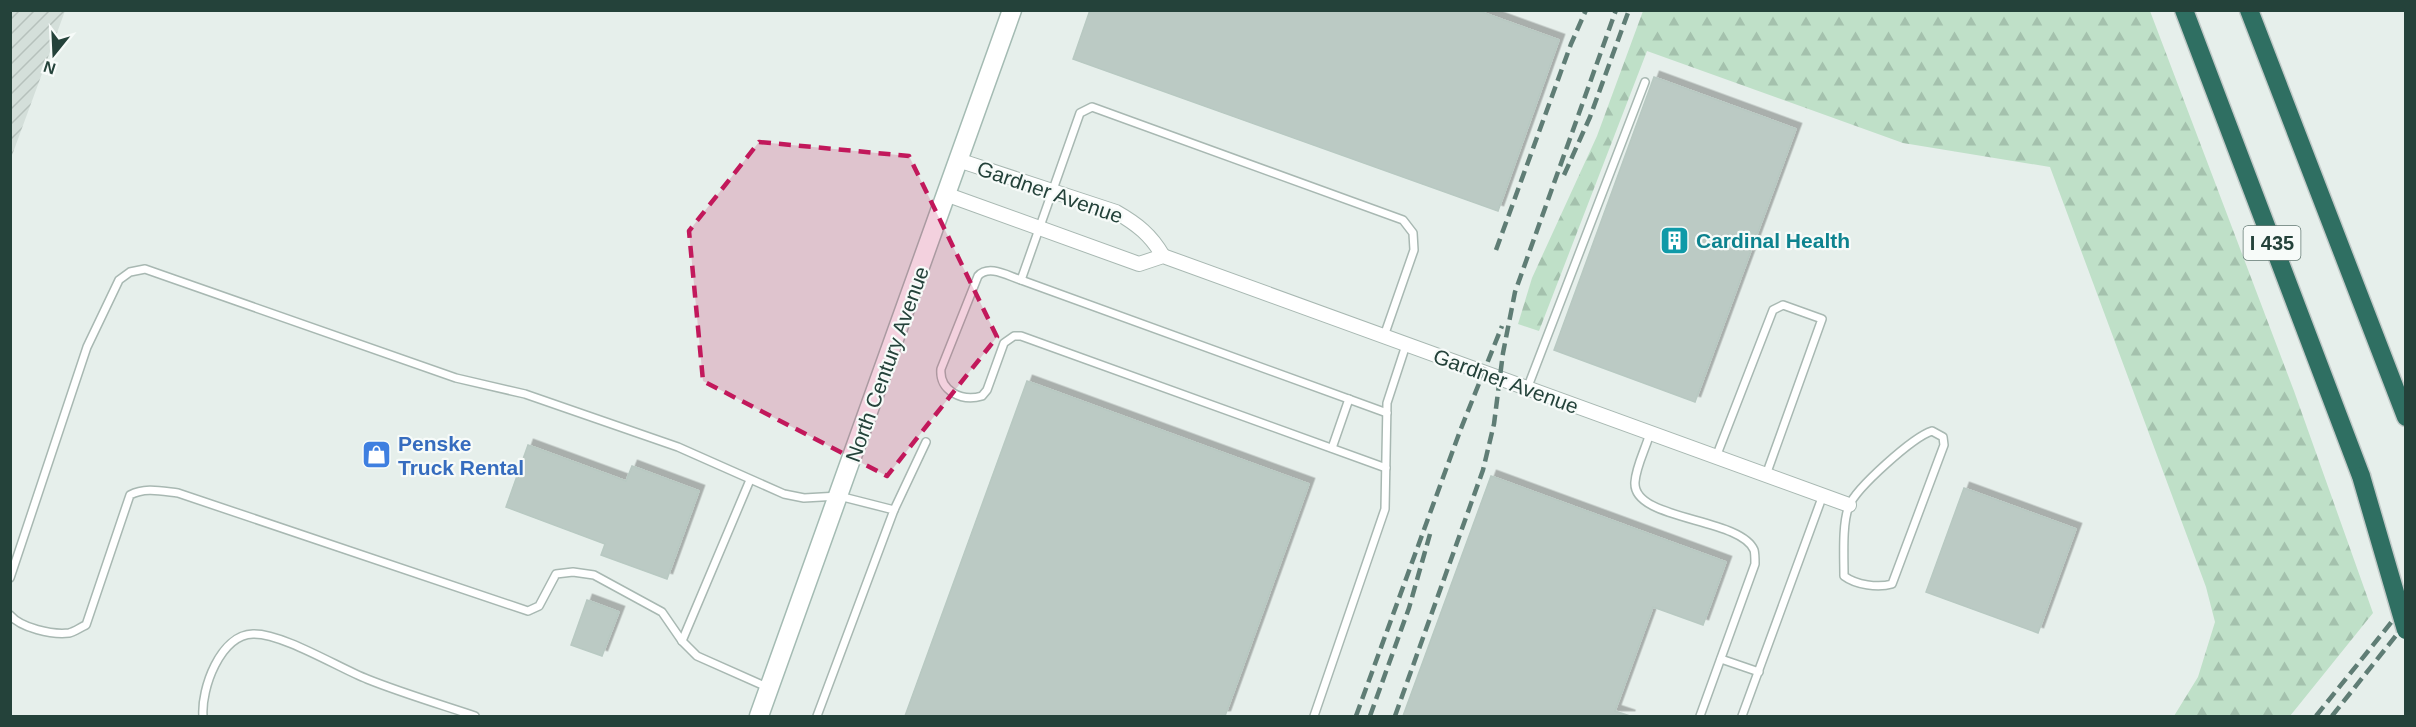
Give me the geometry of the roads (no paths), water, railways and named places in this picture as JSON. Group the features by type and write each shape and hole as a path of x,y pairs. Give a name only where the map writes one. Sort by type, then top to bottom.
{"highway":[{"name":"I 435","path":"2184,10 2361,476 2406,630"},
{"name":"I 435","path":"2249,10 2406,417"}],"street":[{"name":"North Century Avenue","path":"759,717 948,195 958,160 1012,10"},
{"name":"Gardner Avenue","path":"958,160 1116,212 1137,224 1154,241 1162,256"},
{"name":"Gardner Avenue","path":"948,195 1139,264 1162,256 1850,505"}],"lane":[{"path":"1527,389 1645,82"},
{"path":"1021,280 1080,113 1086,108 1096,107 1394,216 1409,226 1413,233 1414,250 1384,336"},
{"path":"10,578 87,347 119,280 130,272 145,269 456,378 525,394 678,447 784,494 804,498 839,496 894,510"},
{"path":"1386,468 1021,336 1014,336 1004,343 987,390 982,396 966,397 952,392 943,385 941,369 978,276 983,271 990,270 1387,413"},
{"path":"1716,457 1773,310 1783,305 1822,319 1767,475"},
{"path":"1314,717 1385,509 1387,413 1391,385 1406,345"},
{"path":"1332,448 1349,399"},
{"path":"1932,430 1943,437 1944,445 1889,585 1864,584 1851,581 1844,576 1844,546 1850,505 1879,471 1923,434 1932,430"},
{"path":"1650,433 1635,482 1639,495 1653,507 1739,535 1754,550 1755,564 1700,717"},
{"path":"817,717 894,510 926,442"},
{"path":"682,641 750,480"},
{"path":"10,615 30,627 48,631 70,633 86,625 130,495 139,491 153,490 178,493 528,611 539,606 556,574 573,572 594,575 662,612 682,641 697,656 769,689"},
{"path":"1742,717 1823,495"},
{"path":"203,717 204,696 216,665 233,640 253,634 273,638 342,665 365,678 475,717"},
{"path":"1720,659 1759,672"}],"railway":[{"path":"1496,250 1571,44 1586,10"},
{"path":"1395,716 1483,470 1494,424 1503,353 1515,292 1616,10"},
{"path":"1564,175 1590,117 1629,10"},
{"path":"1356,716 1460,431 1502,326"},
{"path":"1370,716 1409,608 1430,534"},
{"path":"2316,716 2406,604"},
{"path":"2332,716 2406,623"}],"place":[{"name":"Cardinal Health","path":"1675,240"},
{"name":"Penske Truck Rental","path":"377,455"}]}
